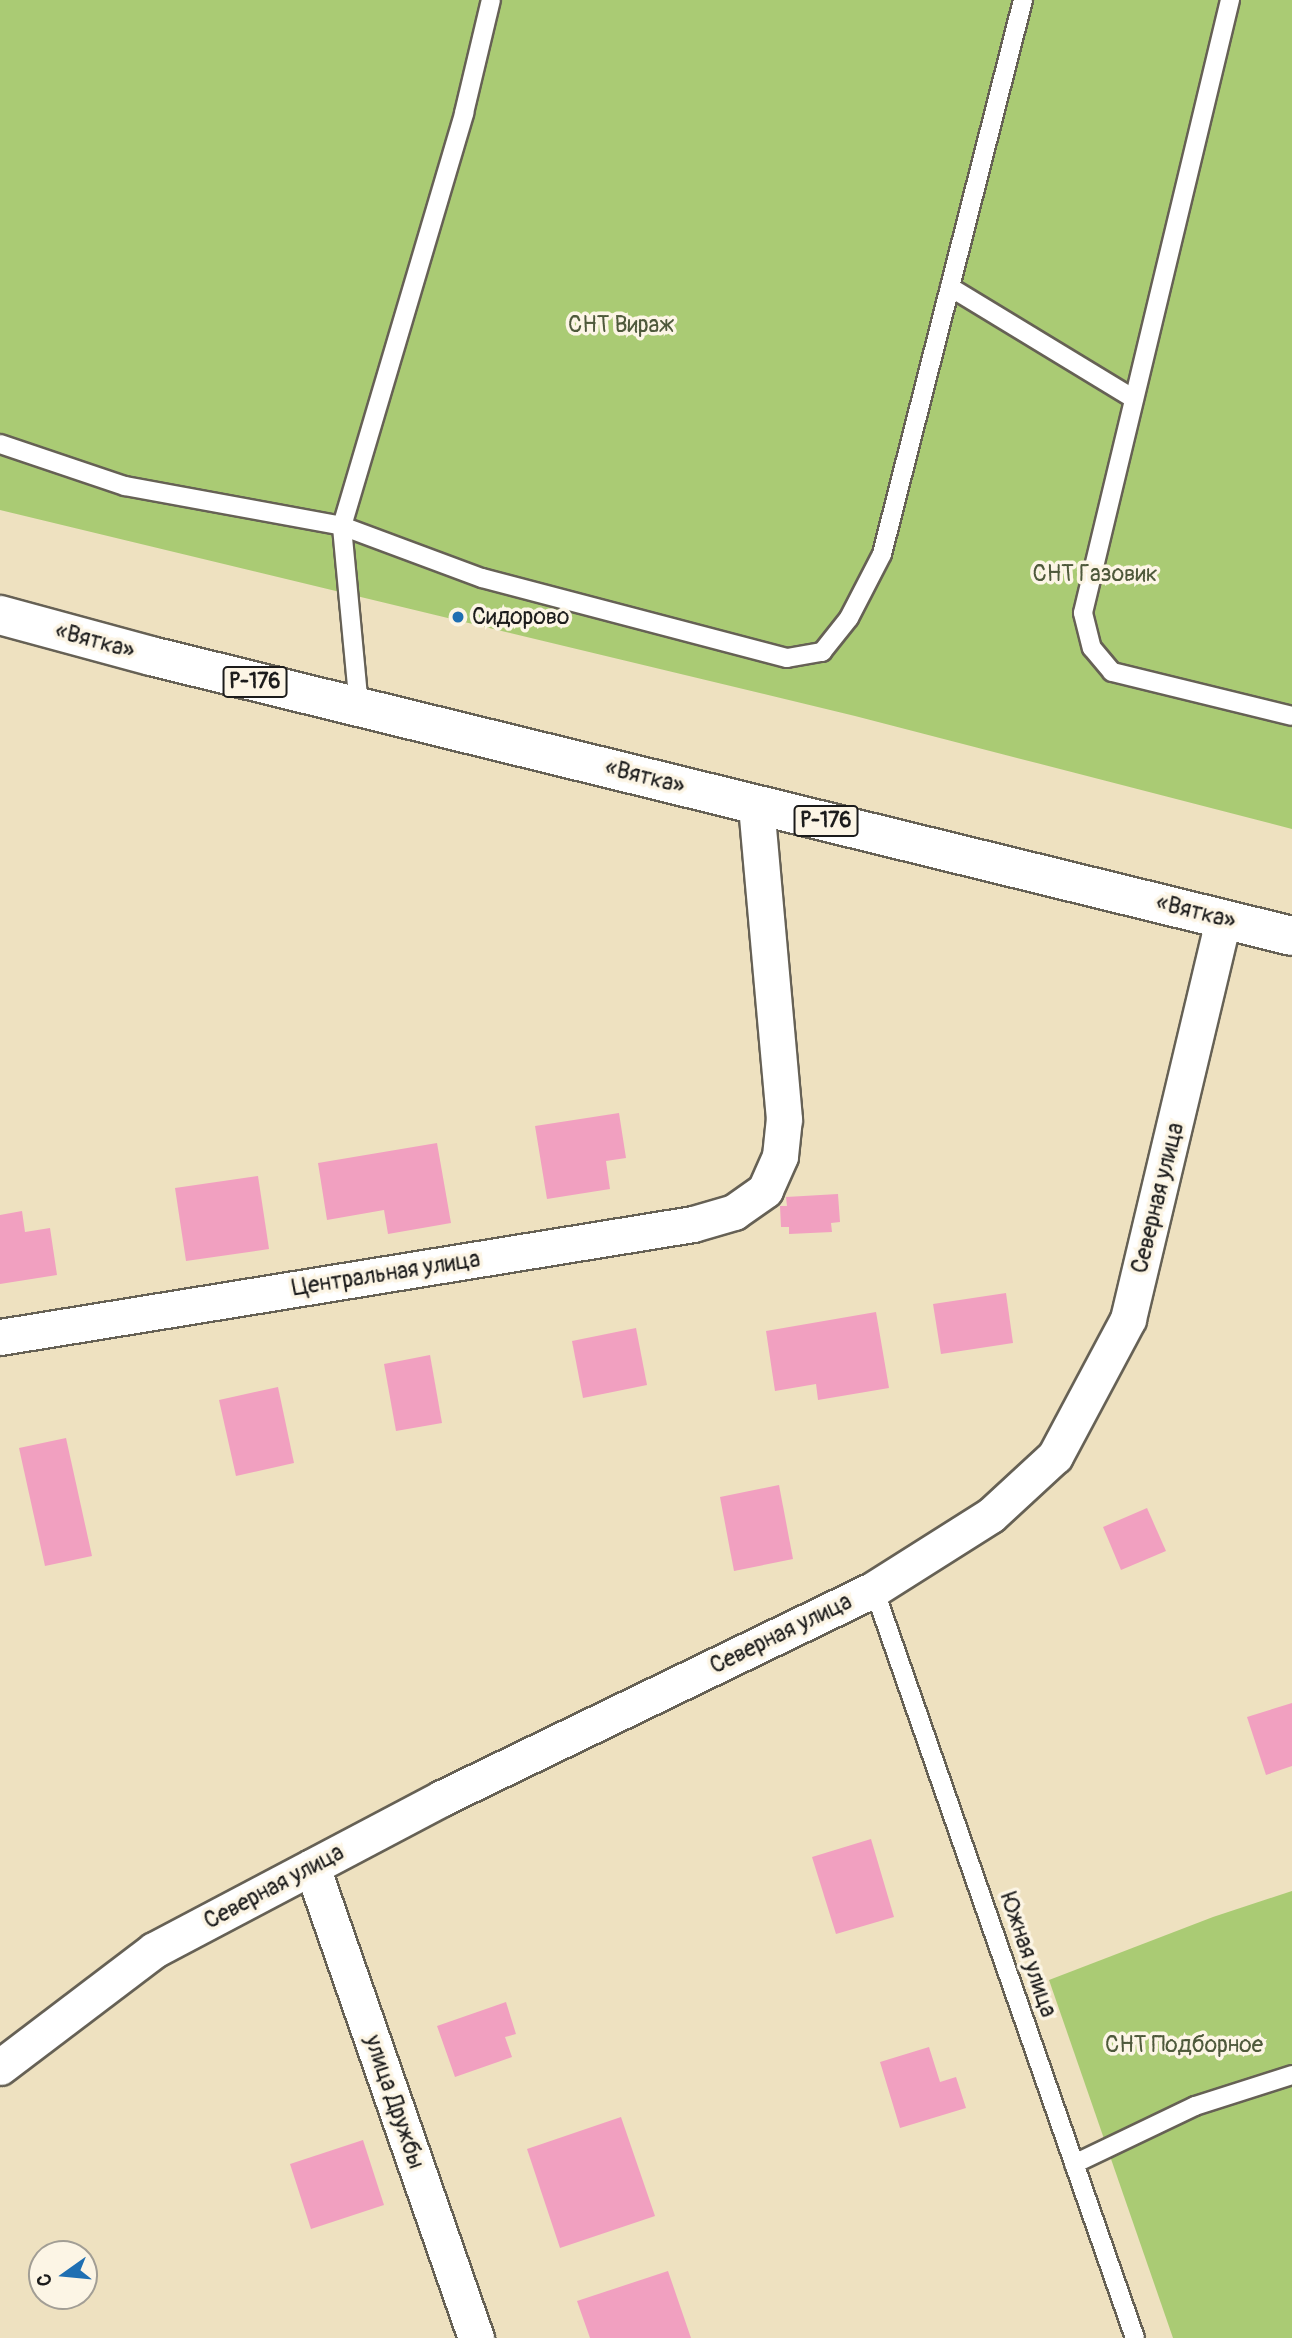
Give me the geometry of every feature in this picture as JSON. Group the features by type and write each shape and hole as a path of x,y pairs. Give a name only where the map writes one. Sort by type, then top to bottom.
{"main road":[{"name":"«Вятка»","path":"0,615 151,656 1292,936"}],"street":[{"name":"Центральная улица","path":"0,1337 693,1224 734,1212 765,1191 780,1156 784,1119 757,804"},
{"name":"Северная улица","path":"0,2067 154,1950 442,1798 874,1589 991,1515 1055,1456 1128,1320 1223,919"},
{"name":"улица Дружбы","path":"312,1867 476,2338"}],"lane":[{"path":"359,707 342,526 464,113 491,0"},
{"path":"0,444 125,486 342,526 482,578 787,658 822,652 849,618 882,554 1023,0"},
{"path":"1230,0 1083,613 1092,648 1112,673 1292,716"},
{"path":"950,287 1134,399"},
{"name":"Южная улица","path":"874,1589 1135,2338"},
{"path":"1074,2164 1195,2106 1292,2075"}],"green space":[{"name":"СНТ Вираж","path":"0,0 1292,0 1292,829 855,716 0,510"},
{"name":"СНТ Подборное","path":"1292,1891 1292,2338 1173,2338 1049,1980 1213,1917"}],"building":[{"path":"619,1113 626,1158 606,1161 610,1189 547,1199 535,1126"},
{"path":"437,1143 451,1223 388,1234 384,1210 327,1220 318,1163"},
{"path":"258,1176 269,1249 186,1261 175,1188"},
{"path":"838,1194 840,1222 831,1223 832,1232 789,1234 789,1227 781,1227 780,1206 787,1206 786,1197"},
{"path":"22,1211 25,1232 50,1228 57,1275 0,1284 0,1215"},
{"path":"1006,1293 1013,1343 941,1354 933,1304"},
{"path":"876,1312 889,1388 818,1400 816,1384 775,1391 766,1331"},
{"path":"636,1328 647,1385 583,1398 572,1341"},
{"path":"430,1355 442,1423 396,1431 384,1364"},
{"path":"278,1387 294,1463 236,1476 219,1400"},
{"path":"66,1438 92,1556 45,1566 19,1448"},
{"path":"779,1485 793,1559 734,1571 720,1497"},
{"path":"1147,1508 1166,1551 1121,1570 1103,1527"},
{"path":"1292,1703 1292,1766 1266,1775 1247,1717"},
{"path":"871,1839 894,1917 836,1934 812,1857"},
{"path":"506,2002 516,2034 505,2037 512,2057 455,2077 437,2026"},
{"path":"929,2047 940,2082 956,2077 966,2108 900,2128 880,2062"},
{"path":"621,2117 655,2216 560,2248 527,2149"},
{"path":"363,2140 384,2205 311,2229 290,2164"},
{"path":"668,2271 691,2338 590,2338 577,2301"}],"place":[{"name":"Сидорово","path":"458,617"}],"park label":[{"name":"СНТ Газовик","path":"1095,574"}]}
